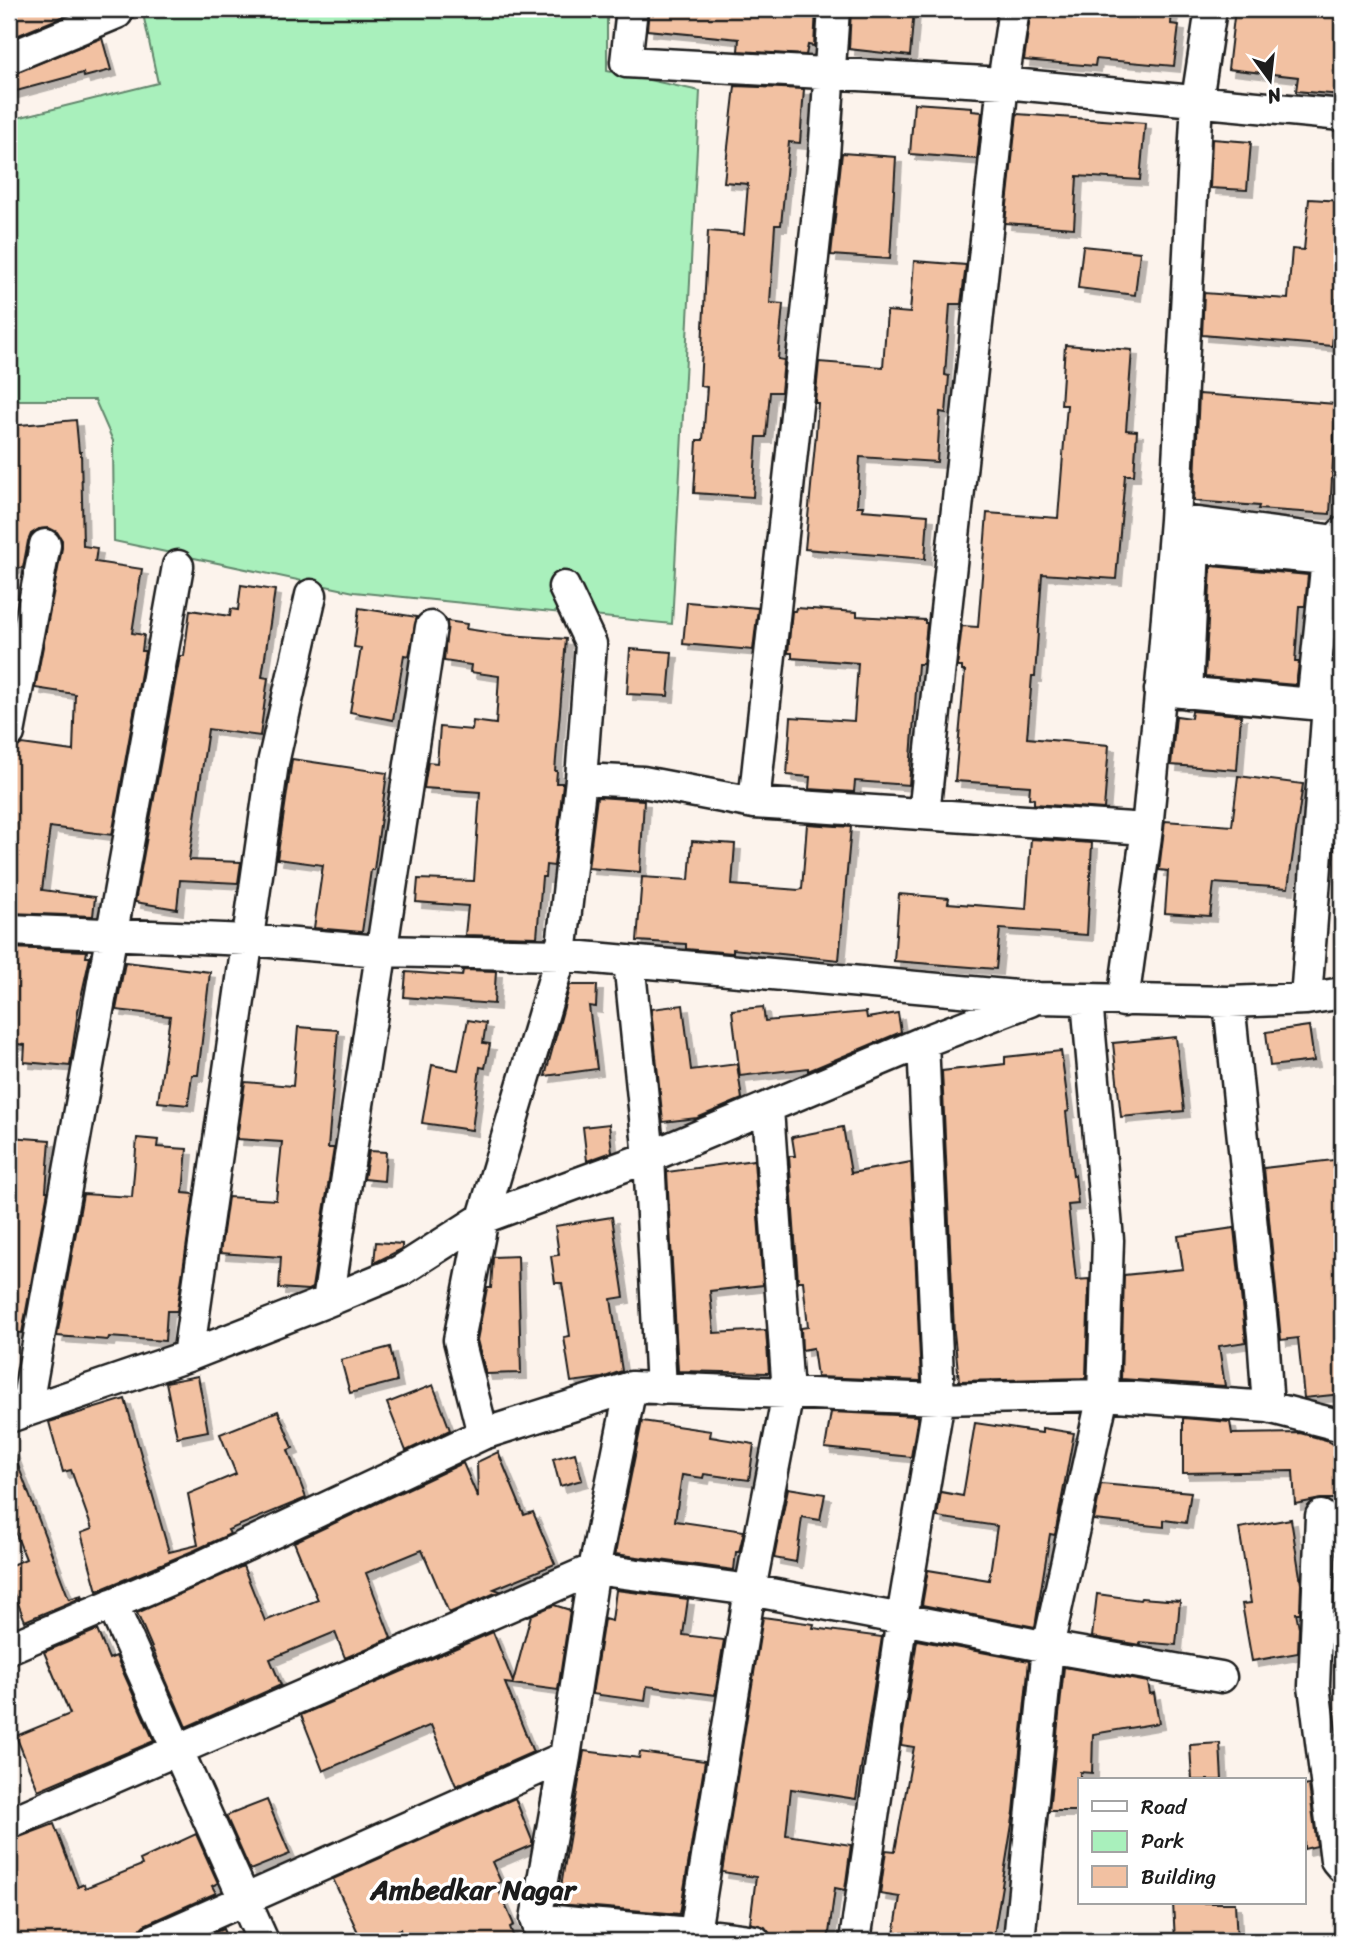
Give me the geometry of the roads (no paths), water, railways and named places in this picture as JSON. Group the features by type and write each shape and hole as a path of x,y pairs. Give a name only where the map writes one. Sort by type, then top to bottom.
{"street":[{"path":"9,58 117,13 115,9"},
{"path":"632,9 626,62 1003,83 1342,115"},
{"path":"754,803 824,156 834,9"},
{"path":"923,814 1003,83 1014,9"},
{"path":"1174,678 1175,520 1197,100 1211,9"},
{"path":"1175,520 1342,542"},
{"path":"1306,999 1334,737 1342,533"},
{"path":"9,733 45,545"},
{"path":"1123,1001 1147,829 1194,547 1326,559 1312,704 1174,678"},
{"path":"178,565 112,933 17,1414 188,1356 328,1301 400,1271 483,1218 649,1157 923,1042 1038,998"},
{"path":"483,1434 459,1340 483,1218 561,955 581,779 591,644 564,587"},
{"path":"188,1356 274,763 311,595"},
{"path":"328,1301 431,627"},
{"path":"581,779 643,782 754,803 1147,829"},
{"path":"9,930 247,940 380,951 561,955 1038,998 1229,1002 1306,999 1342,993"},
{"path":"629,961 649,1157 660,1389"},
{"path":"1019,1941 1048,1647 1104,1395 1108,1240 1087,1000"},
{"path":"1229,1002 1261,1309 1268,1407"},
{"path":"855,1941 902,1618 939,1399 923,1042"},
{"path":"695,1932 750,1590 788,1393 768,1108"},
{"path":"9,1648 202,1566 483,1434 631,1387 939,1399 1104,1395 1268,1407 1342,1426"},
{"path":"631,1387 594,1570 540,1930 604,1927 695,1932 755,1941"},
{"path":"1321,1516 1314,1686 1336,1860 1342,1867"},
{"path":"9,1823 594,1570 750,1590 1221,1677"},
{"path":"112,1604 263,1941"},
{"path":"152,1941 565,1757"}],"district":[{"name":"Ambedkar Nagar","path":"473,1889"}]}
